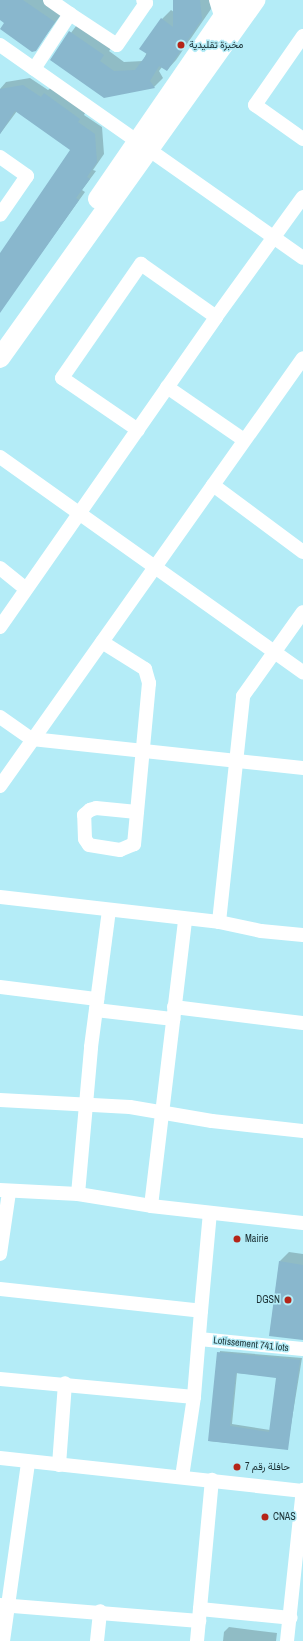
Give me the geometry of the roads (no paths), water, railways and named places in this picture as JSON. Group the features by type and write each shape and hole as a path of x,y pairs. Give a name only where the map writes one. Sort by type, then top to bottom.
{"main road":[{"path":"0,358 142,147 219,9 235,0"},
{"path":"0,337 84,221 255,0"}],"street":[{"path":"50,0 117,45 146,2 143,0"},
{"path":"34,69 70,14"},
{"path":"303,36 255,105 303,139"},
{"path":"2,50 34,69 142,147 303,258"},
{"path":"0,157 27,176 0,215"},
{"path":"0,627 216,316 303,198"},
{"path":"138,430 62,378 140,264 216,316"},
{"path":"0,786 32,739 51,717 244,440 298,377 303,358"},
{"path":"167,387 244,440"},
{"path":"0,457 81,512 156,568 274,650 303,672"},
{"path":"214,485 303,552"},
{"path":"0,568 26,589"},
{"path":"219,922 234,760 243,696 274,650 303,612"},
{"path":"102,642 137,663 148,674 137,812"},
{"path":"0,717 32,739 303,768"},
{"path":"0,897 219,922 303,935"},
{"path":"78,1194 85,1103 109,910"},
{"path":"151,1206 185,919"},
{"path":"0,987 97,1005 173,1013 303,1023"},
{"path":"0,1100 85,1103 163,1111 212,1121 303,1132"},
{"path":"0,1254 4,1191 78,1194 151,1206 303,1223"},
{"path":"182,1477 194,1397 210,1213"},
{"path":"0,1289 201,1311"},
{"name":"Lotissement 741 lots","path":"199,1339 303,1349"},
{"path":"0,1379 65,1383 194,1397"},
{"path":"59,1464 65,1383"},
{"path":"0,1458 303,1491 287,1641"},
{"path":"3,1641 4,1605 28,1462"},
{"path":"197,1641 212,1480"},
{"path":"4,1605 100,1611 290,1618"},
{"path":"97,1641 100,1611"}],"place":[{"name":"مخبزة تقليدية","path":"181,45"},
{"name":"Mairie","path":"237,1239"},
{"name":"DGSN","path":"288,1300"},
{"name":"حافلة رقم 7","path":"237,1467"},
{"name":"CNAS","path":"265,1517"}]}
